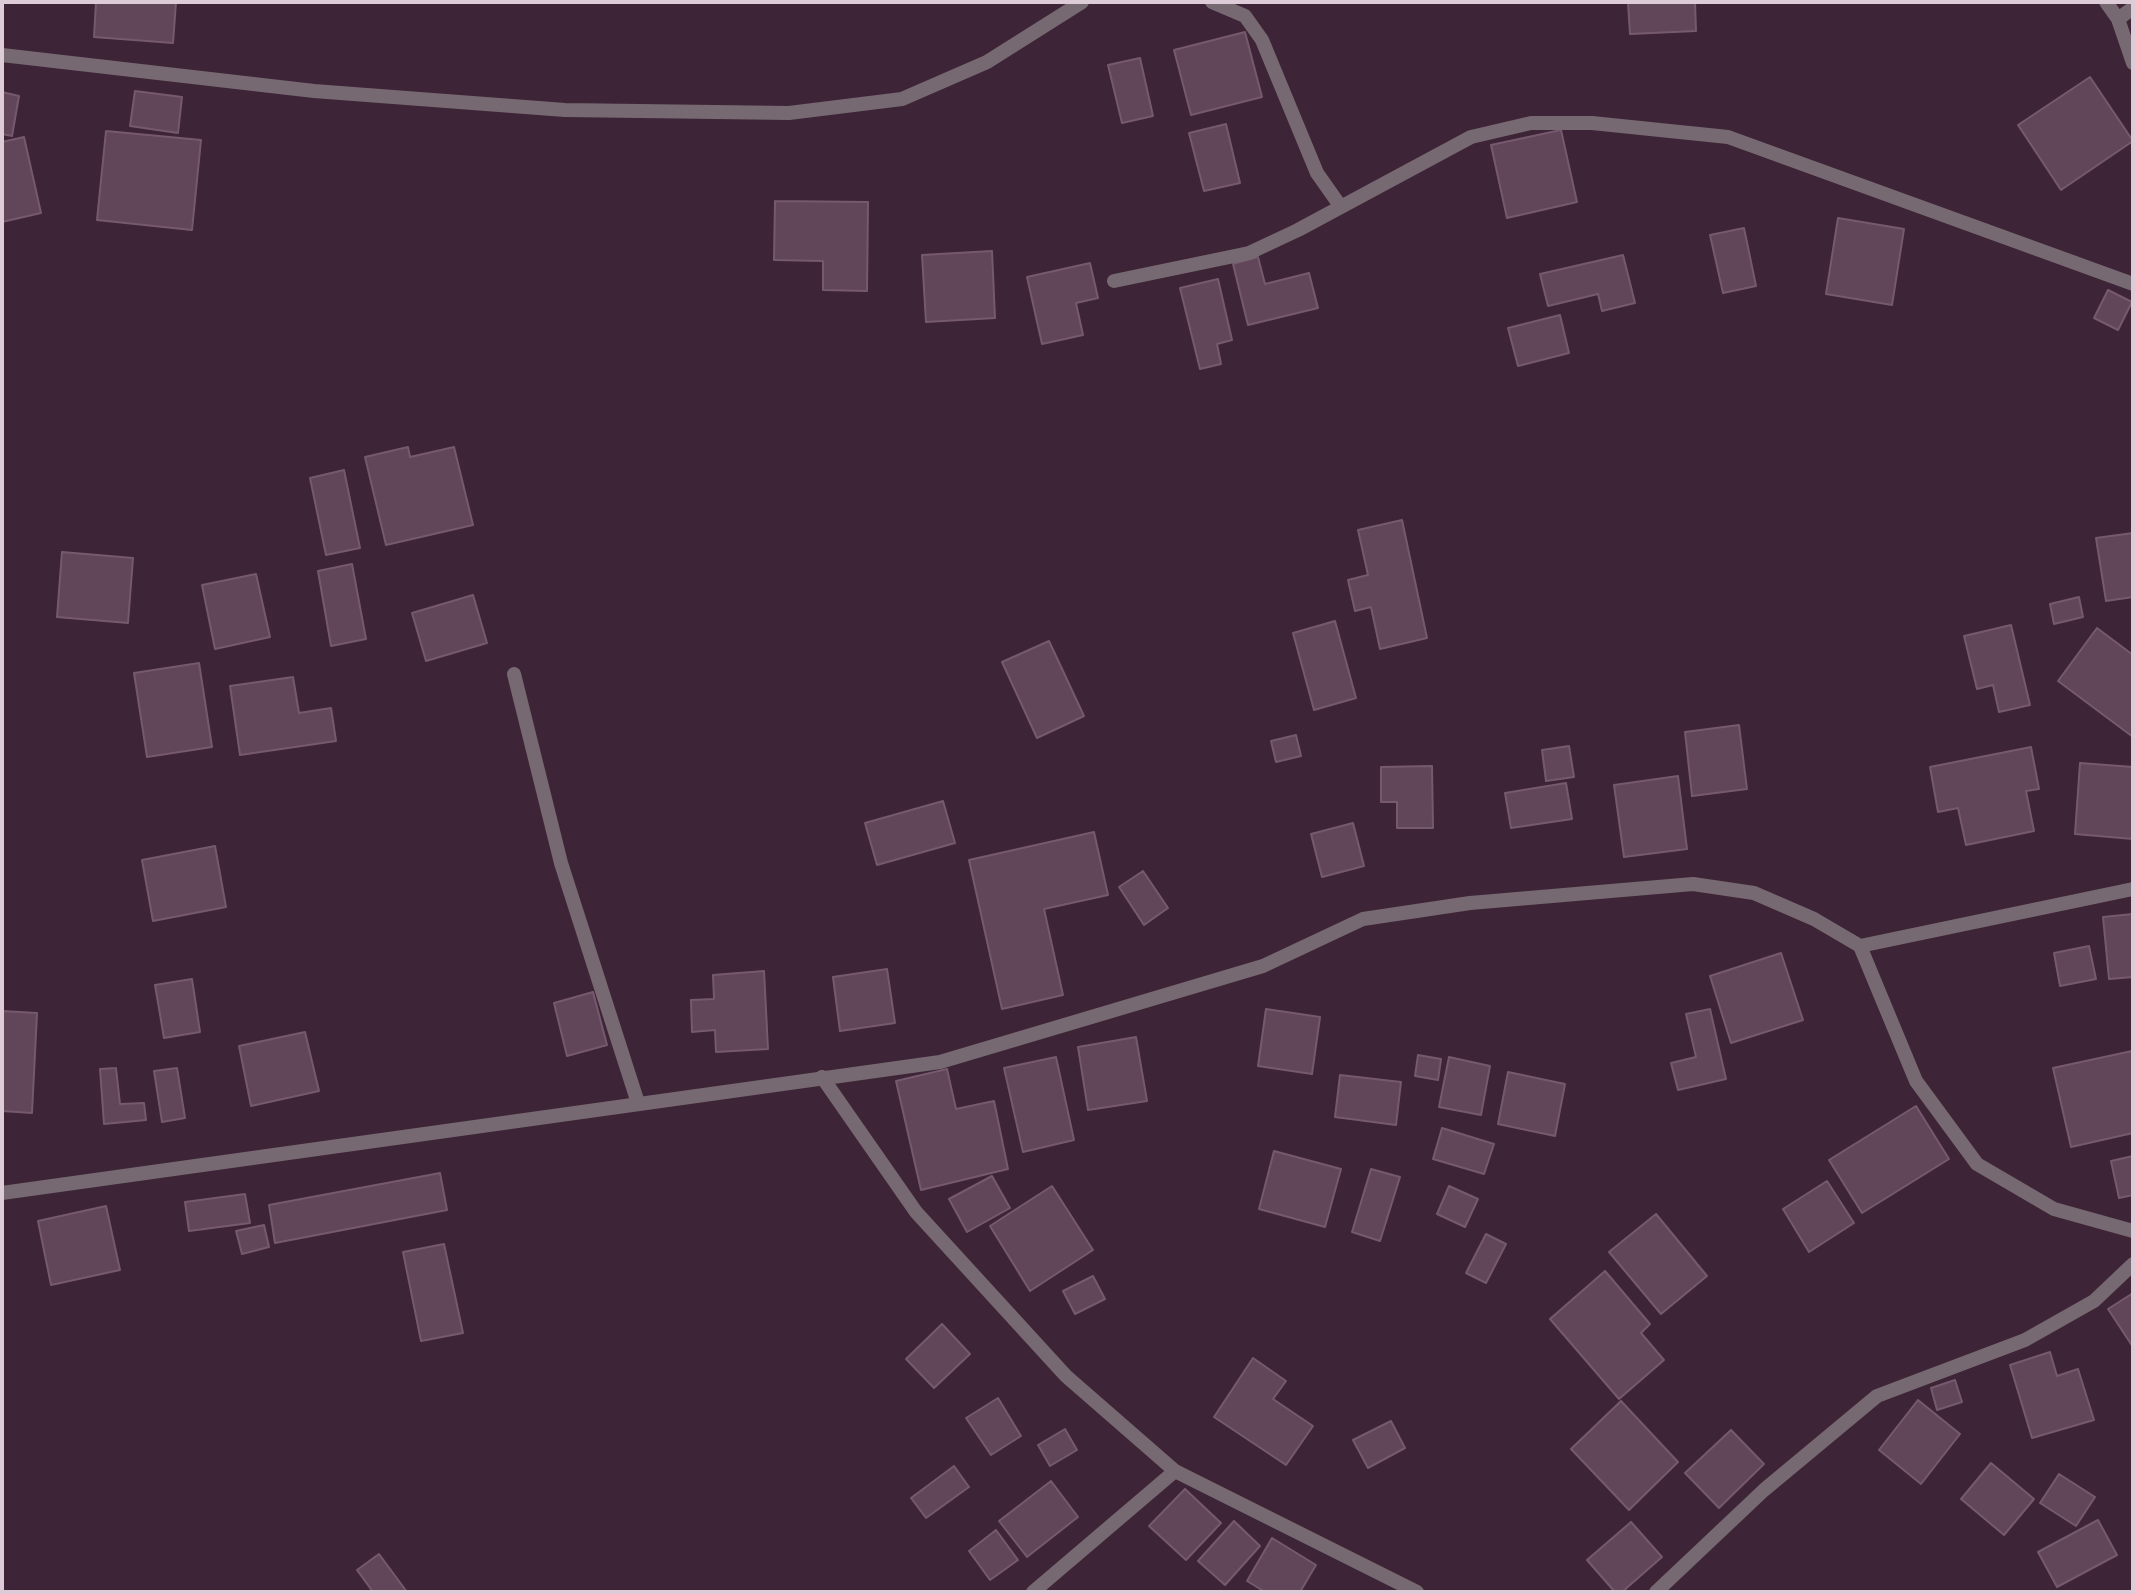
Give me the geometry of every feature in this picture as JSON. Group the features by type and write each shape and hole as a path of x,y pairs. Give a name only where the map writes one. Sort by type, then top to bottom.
{"street":[{"path":"2,55 314,91 565,110 789,113 902,99 986,62 1082,2"},
{"path":"1212,2 1245,16 1262,40 1317,173 1341,207"},
{"path":"2106,2 2118,19 2133,63"},
{"path":"2118,19 2133,8"},
{"path":"1114,281 1248,253 1341,207 1471,137 1531,123 1633,127 1728,137 2133,284"},
{"path":"514,674 561,863 638,1103"},
{"path":"2,1193 500,1126 638,1103 940,1062 1263,966 1363,919 1470,903 1693,884 1755,893 1814,919 1860,946 1916,1081 1977,1164 2054,1209 2133,1231"},
{"path":"1860,946 2133,889"},
{"path":"822,1077 916,1212 1066,1376 1175,1471 1417,1592"},
{"path":"1656,1592 1764,1490 1877,1396 2025,1340 2094,1301 2133,1264"},
{"path":"1033,1592 1175,1471"}],"building":[{"path":"96,2 176,2 173,43 94,37"},
{"path":"1628,2 1695,2 1696,31 1630,34"},
{"path":"1245,32 1262,97 1191,115 1174,50"},
{"path":"1140,58 1153,116 1122,123 1108,65"},
{"path":"2090,77 2133,141 2061,190 2018,125"},
{"path":"135,91 182,97 178,133 130,126"},
{"path":"2,92 19,96 12,136 2,134"},
{"path":"1226,124 1240,183 1204,191 1189,133"},
{"path":"1561,130 1577,202 1507,218 1491,145"},
{"path":"106,131 201,140 192,230 97,220"},
{"path":"24,137 41,213 2,222 2,142"},
{"path":"775,201 868,202 867,291 823,290 823,261 774,260"},
{"path":"1838,218 1904,229 1892,305 1826,294"},
{"path":"1744,228 1756,286 1723,293 1710,235"},
{"path":"992,251 995,318 926,322 922,255"},
{"path":"1623,255 1635,303 1602,311 1598,294 1548,306 1540,274"},
{"path":"1258,257 1265,284 1309,273 1318,308 1248,325 1233,264"},
{"path":"1090,263 1098,298 1076,303 1083,335 1042,344 1027,277"},
{"path":"1218,279 1232,340 1217,344 1221,364 1200,369 1180,288"},
{"path":"2108,290 2132,302 2118,330 2094,318"},
{"path":"1560,315 1569,353 1518,366 1508,328"},
{"path":"408,447 410,457 454,447 473,525 386,545 365,457"},
{"path":"344,470 360,548 326,555 310,478"},
{"path":"1402,520 1427,638 1380,649 1371,607 1355,611 1348,580 1368,575 1358,530"},
{"path":"2133,533 2133,597 2106,601 2096,538"},
{"path":"62,552 133,558 128,623 57,617"},
{"path":"352,564 366,639 331,646 318,571"},
{"path":"256,574 270,637 215,649 202,585"},
{"path":"473,595 487,643 426,661 412,613"},
{"path":"2079,597 2083,617 2054,624 2050,604"},
{"path":"1335,621 1356,698 1314,710 1293,633"},
{"path":"2011,625 2030,705 1999,712 1993,685 1977,689 1964,636"},
{"path":"2097,628 2133,655 2133,737 2058,681"},
{"path":"1049,641 1084,716 1037,738 1002,662"},
{"path":"199,663 212,747 147,757 134,673"},
{"path":"293,677 299,713 331,708 336,741 240,755 230,686"},
{"path":"1739,725 1747,789 1692,796 1685,732"},
{"path":"1296,735 1301,756 1276,762 1271,741"},
{"path":"1569,746 1574,777 1546,781 1542,750"},
{"path":"2031,747 2039,789 2026,791 2034,831 1966,845 1958,808 1938,812 1930,767"},
{"path":"2080,763 2133,767 2133,839 2075,834"},
{"path":"1432,766 1433,828 1397,828 1397,802 1381,802 1381,767"},
{"path":"1678,776 1687,849 1624,857 1614,785"},
{"path":"1566,783 1572,819 1511,828 1505,793"},
{"path":"943,801 955,843 877,865 865,823"},
{"path":"1353,823 1364,866 1322,877 1311,834"},
{"path":"1094,832 1108,895 1044,909 1063,995 1002,1009 969,860"},
{"path":"215,846 226,907 153,921 142,860"},
{"path":"1143,871 1168,908 1144,925 1119,887"},
{"path":"2133,914 2133,977 2109,979 2103,917"},
{"path":"2089,946 2096,979 2060,986 2054,953"},
{"path":"1781,953 1803,1020 1731,1043 1710,976"},
{"path":"887,969 895,1023 840,1031 833,977"},
{"path":"764,971 768,1049 716,1052 715,1030 692,1032 691,1000 714,999 713,975"},
{"path":"192,979 200,1032 164,1038 155,985"},
{"path":"593,992 607,1045 567,1056 554,1003"},
{"path":"1266,1009 1320,1017 1312,1074 1258,1066"},
{"path":"1710,1009 1726,1079 1678,1090 1671,1063 1696,1057 1686,1014"},
{"path":"2,1011 37,1013 32,1113 2,1111"},
{"path":"305,1032 319,1091 251,1106 239,1046"},
{"path":"1136,1037 1147,1101 1088,1110 1078,1047"},
{"path":"2132,1051 2133,1133 2071,1147 2053,1068"},
{"path":"1418,1055 1441,1059 1438,1080 1415,1076"},
{"path":"1056,1057 1074,1140 1023,1152 1004,1068"},
{"path":"1449,1057 1490,1066 1481,1115 1439,1107"},
{"path":"116,1068 120,1104 144,1103 146,1120 104,1124 100,1069"},
{"path":"177,1068 185,1118 162,1122 154,1071"},
{"path":"947,1069 956,1109 994,1101 1008,1169 921,1190 896,1081"},
{"path":"1508,1072 1565,1084 1555,1136 1498,1124"},
{"path":"1340,1075 1401,1082 1396,1125 1335,1117"},
{"path":"1916,1106 1949,1159 1862,1213 1829,1160"},
{"path":"1442,1128 1494,1144 1484,1174 1433,1159"},
{"path":"1274,1151 1341,1169 1325,1227 1259,1209"},
{"path":"2133,1156 2133,1195 2119,1198 2111,1161"},
{"path":"1371,1169 1400,1177 1380,1241 1352,1232"},
{"path":"440,1173 447,1210 275,1243 269,1205"},
{"path":"992,1176 1010,1208 967,1232 949,1199"},
{"path":"1827,1181 1854,1223 1809,1252 1783,1209"},
{"path":"1052,1186 1093,1250 1030,1291 990,1226"},
{"path":"1449,1186 1478,1199 1465,1227 1437,1214"},
{"path":"245,1194 250,1223 189,1231 185,1202"},
{"path":"106,1206 120,1270 51,1285 38,1221"},
{"path":"1656,1214 1707,1276 1661,1314 1609,1252"},
{"path":"264,1225 269,1247 242,1254 236,1231"},
{"path":"1486,1234 1506,1244 1486,1283 1466,1273"},
{"path":"444,1244 463,1333 421,1341 403,1252"},
{"path":"1605,1271 1650,1324 1641,1333 1664,1360 1619,1399 1550,1319"},
{"path":"1093,1276 1105,1299 1075,1314 1063,1291"},
{"path":"2133,1293 2133,1347 2108,1309"},
{"path":"942,1324 970,1354 934,1388 906,1359"},
{"path":"2050,1352 2057,1376 2078,1369 2094,1420 2032,1438 2010,1365"},
{"path":"1253,1358 1286,1381 1273,1399 1313,1426 1286,1465 1214,1417"},
{"path":"1955,1380 1962,1402 1937,1410 1931,1388"},
{"path":"998,1398 1021,1436 991,1455 966,1418"},
{"path":"1918,1400 1960,1434 1921,1484 1879,1450"},
{"path":"1621,1401 1678,1462 1629,1510 1571,1449"},
{"path":"1391,1421 1405,1448 1368,1468 1353,1440"},
{"path":"1065,1429 1077,1450 1050,1466 1038,1445"},
{"path":"1731,1430 1764,1464 1719,1508 1685,1473"},
{"path":"1991,1463 2034,1499 2004,1535 1961,1499"},
{"path":"954,1466 969,1487 926,1518 911,1498"},
{"path":"2059,1474 2095,1497 2076,1526 2040,1503"},
{"path":"1051,1481 1078,1517 1027,1557 999,1521"},
{"path":"1185,1489 1221,1523 1186,1560 1149,1526"},
{"path":"2098,1520 2117,1555 2057,1587 2038,1552"},
{"path":"1234,1521 1260,1546 1225,1585 1198,1561"},
{"path":"1631,1522 1662,1557 1622,1592 1615,1592 1587,1560"},
{"path":"996,1530 1018,1560 990,1580 969,1551"},
{"path":"1272,1538 1316,1565 1300,1592 1265,1592 1247,1581"},
{"path":"379,1554 407,1592 373,1592 357,1570"}]}
